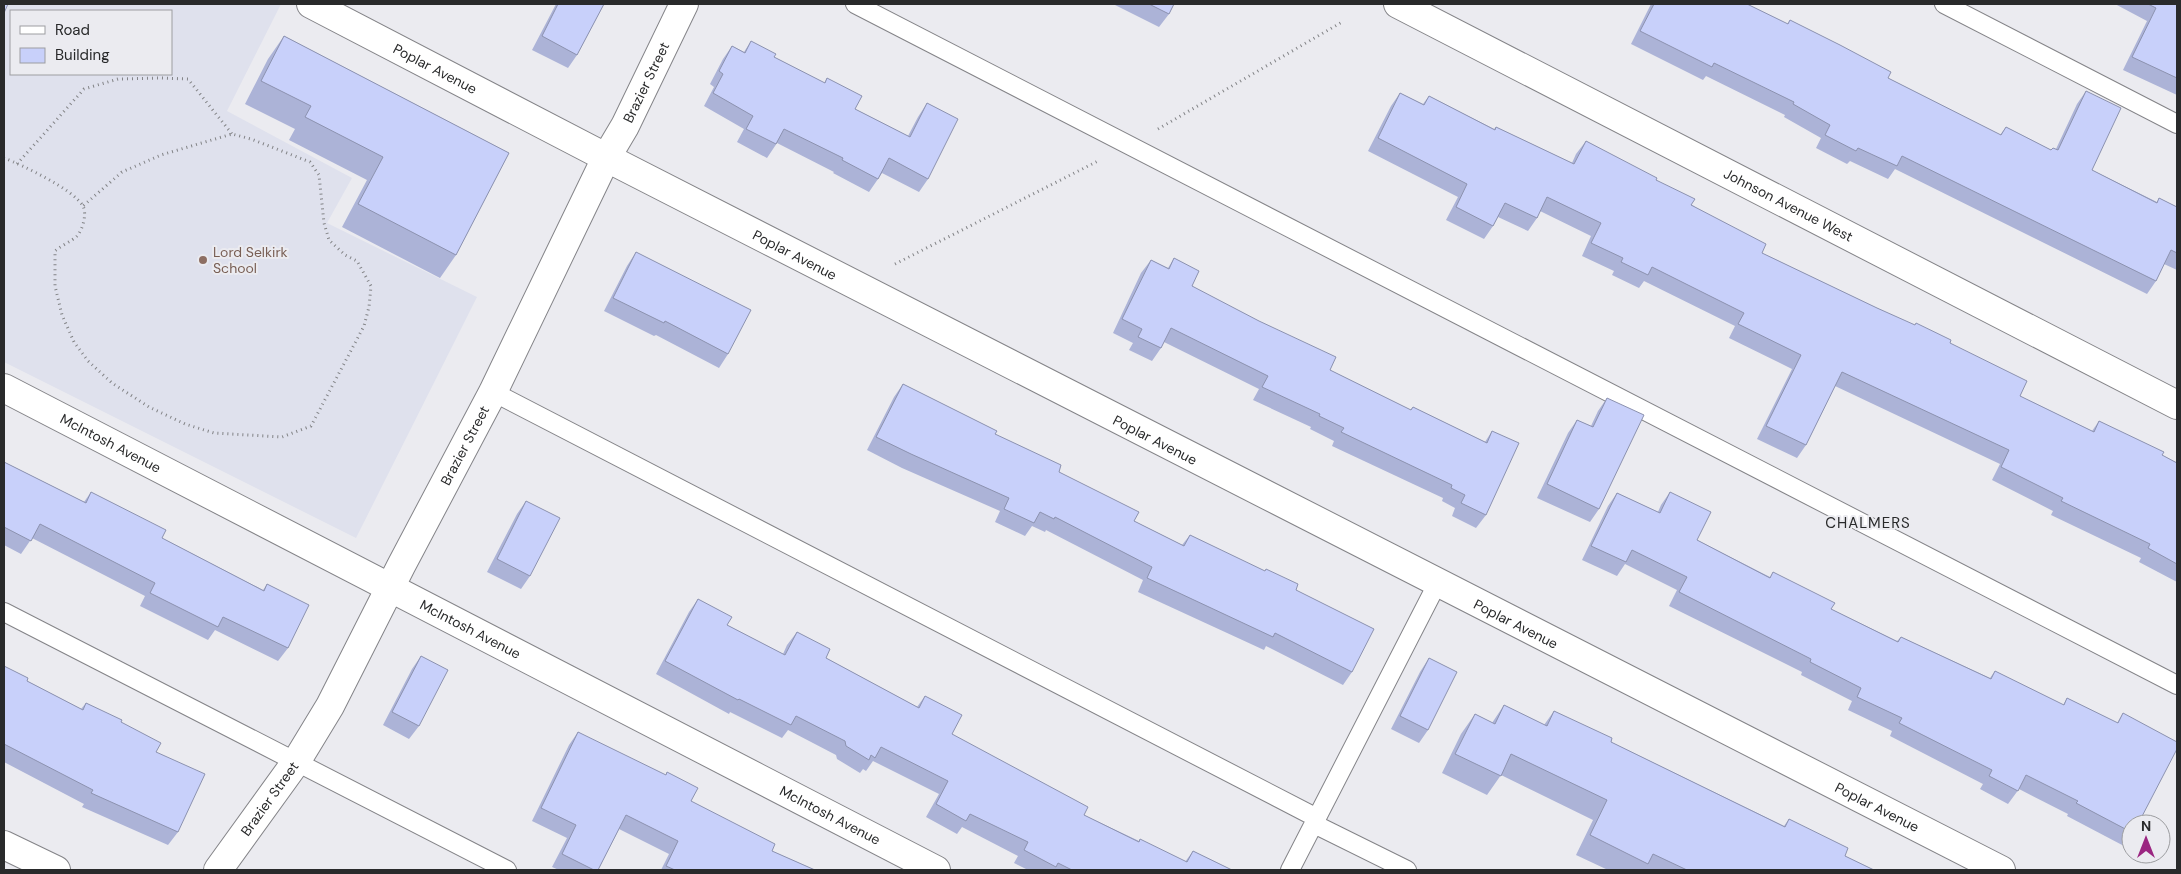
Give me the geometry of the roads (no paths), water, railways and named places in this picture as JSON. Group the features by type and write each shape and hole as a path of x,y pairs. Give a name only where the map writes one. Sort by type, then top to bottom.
{"street":[{"name":"Poplar Avenue","path":"311,4 606,158 1436,584 2001,870"},
{"name":"Brazier Street","path":"218,870 296,762 330,706 493,392 606,158 625,126 684,4"},
{"name":"Johnson Avenue West","path":"1398,4 2177,405"},
{"name":"McIntosh Avenue","path":"4,388 936,870"},
{"path":"4,844 56,870"}],"lane":[{"path":"855,4 2177,685"},
{"path":"1944,4 2177,124"},
{"path":"493,392 1407,870"},
{"path":"1290,870 1436,584"},
{"path":"4,612 507,870"}],"place":[{"name":"Lord Selkirk School","path":"203,260"}],"district":[{"name":"CHALMERS","path":"1868,523"}]}
